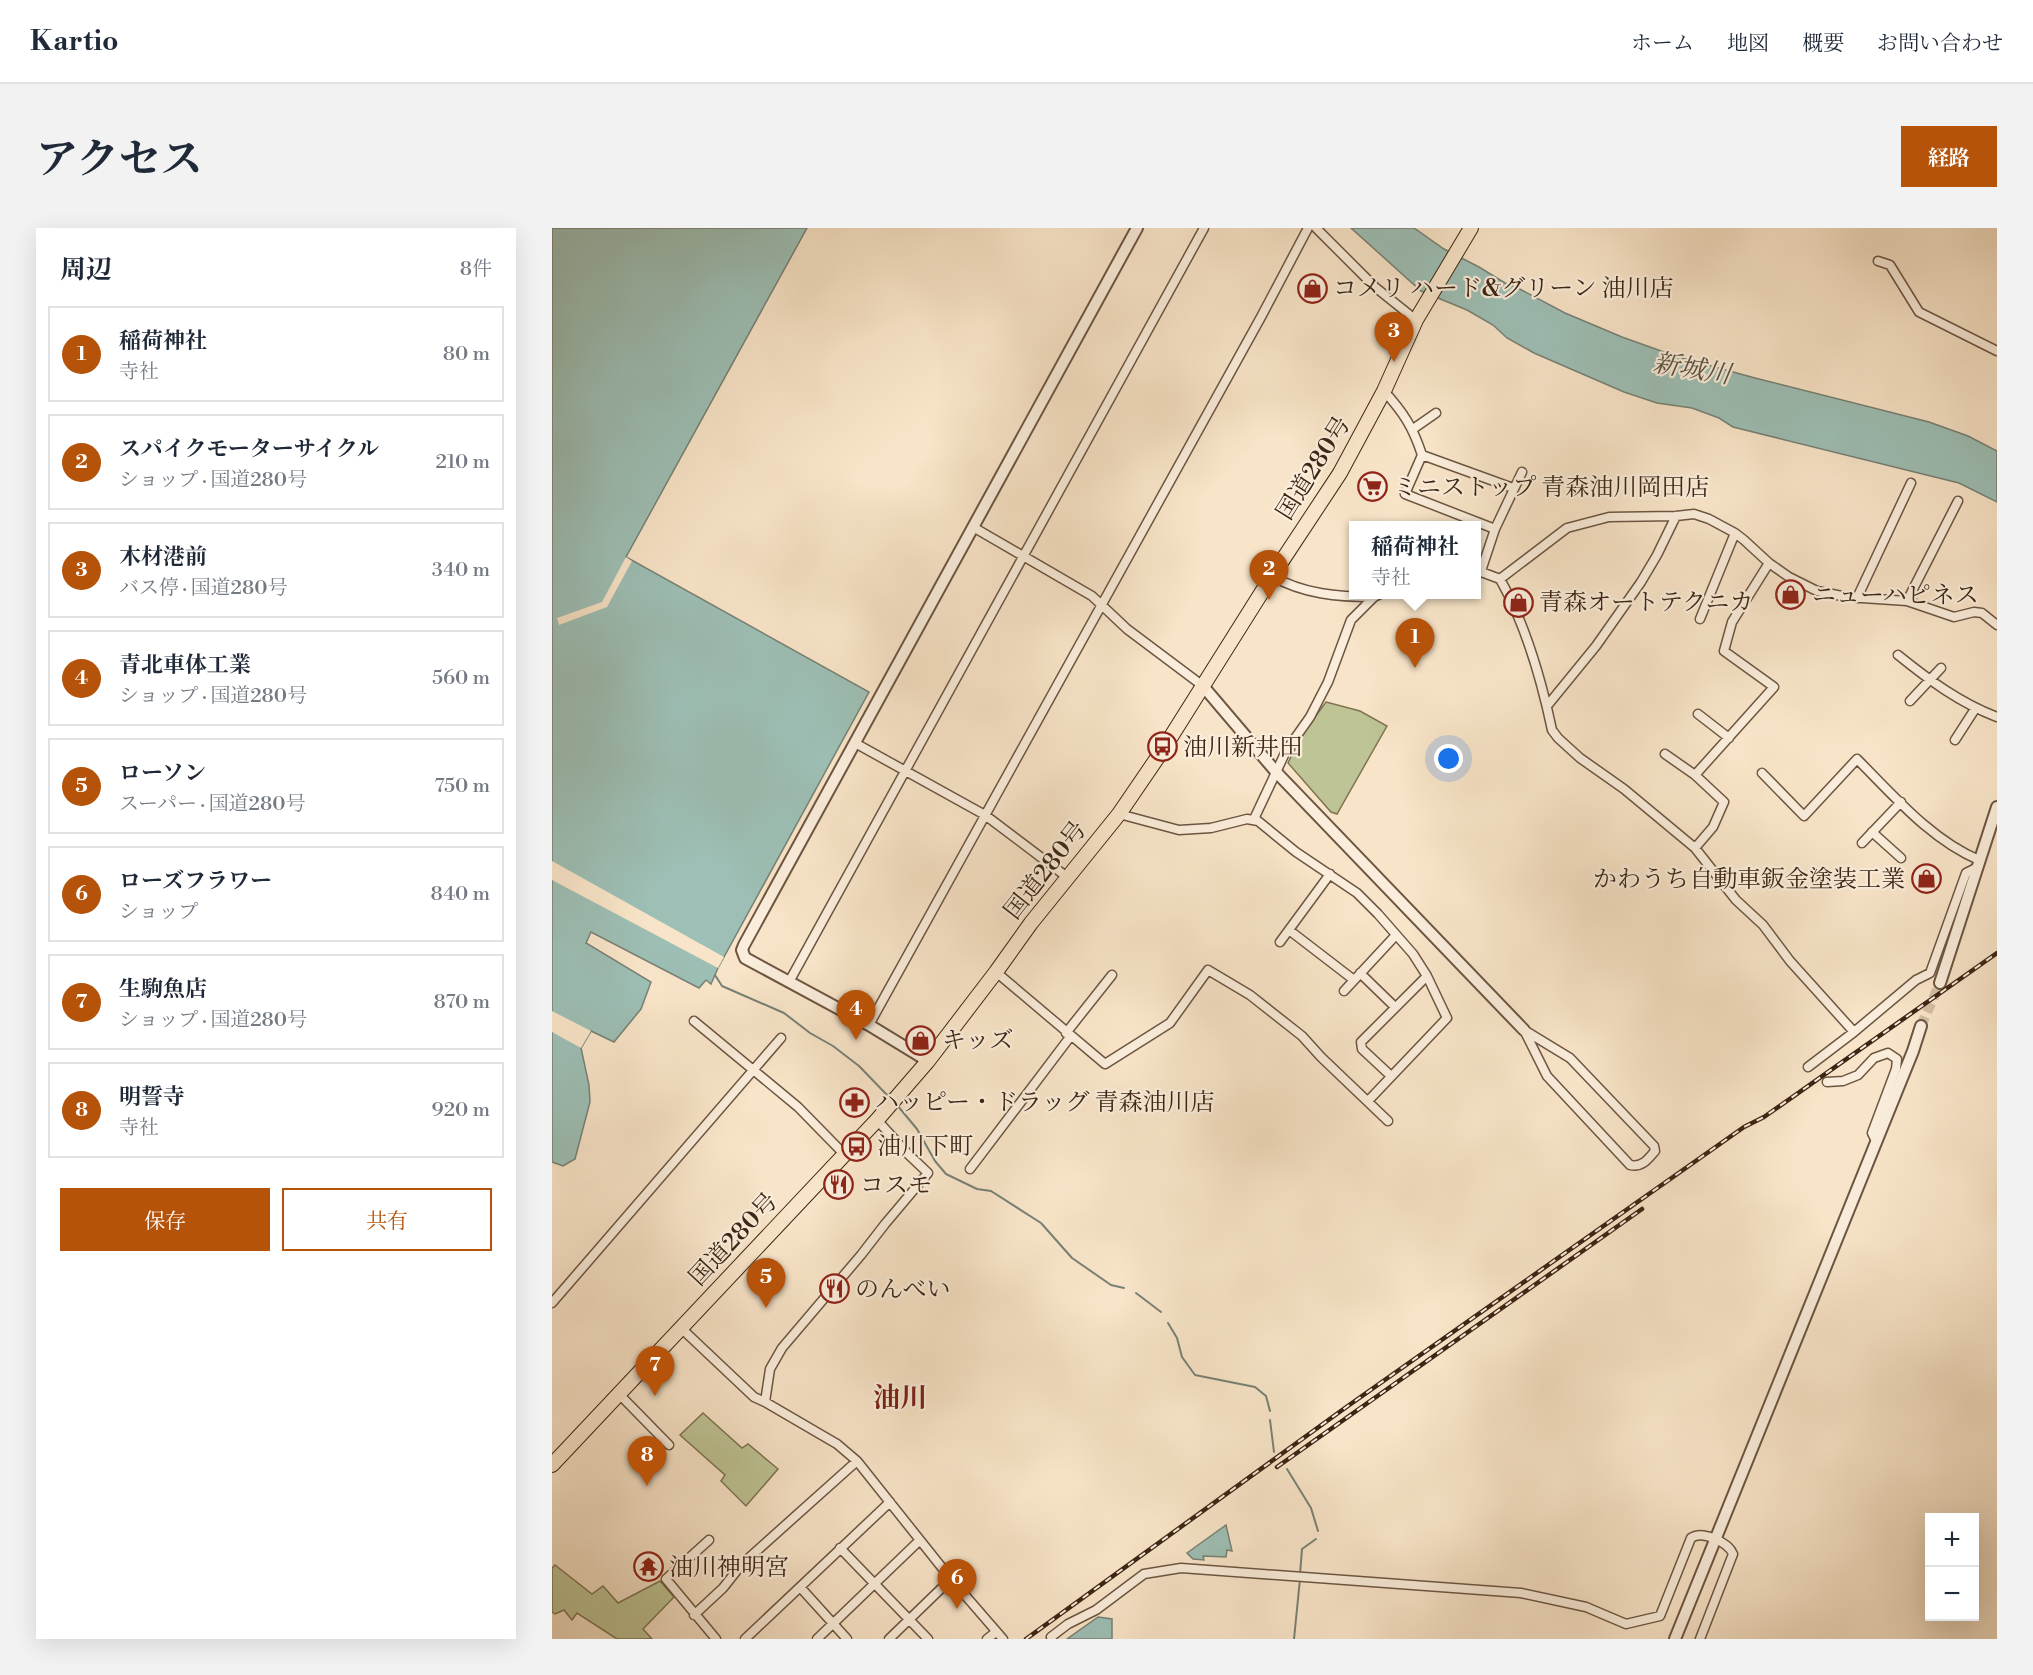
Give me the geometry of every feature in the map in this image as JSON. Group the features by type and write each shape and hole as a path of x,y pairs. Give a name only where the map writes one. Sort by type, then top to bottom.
{"highway":[{"name":"国道280号","path":"552,1465 892,1103 928,1061 1031,923 1119,814 1340,474 1384,391 1416,320 1470,228"}],"street":[{"path":"928,1061 869,1025 745,958 742,950 1137,228"},
{"path":"789,982 1204,228"},
{"path":"869,1025 1308,228"},
{"path":"1316,228 1376,287 1416,320"},
{"path":"1878,261 1890,265 1919,312 1997,351"},
{"path":"1384,391 1402,410 1413,429 1422,455 1405,494 1474,521"},
{"path":"1413,429 1436,414"},
{"path":"1422,455 1513,488"},
{"path":"1481,566 1495,529 1522,472"},
{"path":"1857,598 1911,483"},
{"path":"1907,601 1958,501"},
{"path":"1500,579 1567,528 1609,517 1672,514 1676,516 1685,513 1701,515 1735,534 1769,563 1817,591 1857,598 1907,601 1954,617 1974,612 1982,613 1997,625"},
{"path":"1547,706 1596,646 1641,582 1658,555 1676,516"},
{"path":"1481,524 1495,529"},
{"path":"973,526 1092,596 1127,629 1203,686 1277,773 1524,1030 1570,1058 1654,1146 1655,1151 1642,1165 1637,1167 1630,1165 1547,1076 1524,1030"},
{"path":"1700,619 1735,534"},
{"path":"1695,776 1774,687 1724,651 1732,622 1769,563"},
{"path":"1481,572 1500,579 1524,633 1547,706 1552,730 1557,738 1624,789 1695,848 1736,900 1763,925 1785,954 1854,1032"},
{"path":"1272,576 1290,586 1349,597"},
{"path":"1254,819 1286,751 1310,717 1328,682 1351,620 1374,599"},
{"path":"1898,655 1930,681 1975,709 1997,717"},
{"path":"1910,701 1941,669"},
{"path":"1955,740 1975,709"},
{"path":"1698,714 1729,738"},
{"path":"855,743 985,815 1067,878"},
{"path":"1665,754 1695,776 1724,802 1713,827 1695,848"},
{"path":"1762,773 1804,816 1857,759 1942,839 1978,864"},
{"path":"1862,843 1901,802"},
{"path":"1940,983 1997,807"},
{"path":"1119,814 1185,830 1254,819 1296,852 1356,893 1413,954 1427,976 1447,1018 1368,1101"},
{"path":"1872,832 1901,858"},
{"path":"1808,1067 1916,980 1930,973 1966,873 1978,864"},
{"path":"1280,942 1330,874"},
{"path":"1289,930 1357,977 1395,1007"},
{"path":"1344,991 1396,935"},
{"path":"996,972 1105,1064 1170,1023 1208,970 1250,995 1302,1036 1320,1058 1388,1121"},
{"path":"970,1169 1112,975"},
{"path":"1391,1076 1362,1049 1361,1042 1427,976"},
{"path":"694,1021 798,1107 844,1154"},
{"path":"1675,1639 1913,1051 1921,1026"},
{"path":"552,1303 781,1038"},
{"path":"1827,1082 1843,1082 1858,1075 1874,1058 1888,1053 1897,1059 1896,1069 1872,1133 1876,1141"},
{"path":"765,1402 773,1359 928,1173 908,1155 877,1120"},
{"path":"681,1328 754,1397 837,1444 857,1461 951,1579 1003,1639"},
{"path":"619,1394 669,1445"},
{"path":"694,1615 723,1588 742,1564 857,1461"},
{"path":"745,1639 890,1502"},
{"path":"1052,1639 1068,1624 1096,1610 1144,1574 1181,1568 1521,1593 1586,1607 1626,1624 1660,1616 1690,1538 1695,1534 1731,1548 1733,1554 1700,1639"},
{"path":"709,1540 666,1579 716,1639"},
{"path":"817,1639 920,1540"},
{"path":"840,1548 928,1639"},
{"path":"889,1639 951,1579"},
{"path":"800,1587 847,1639"},
{"path":"987,1639 996,1632"}],"green space":[{"path":"1326,702 1360,711 1387,726 1337,814 1331,812 1288,763 1301,736"},
{"path":"703,1413 742,1448 748,1444 778,1469 746,1506 721,1481 725,1475 680,1435"},
{"path":"555,1565 592,1594 603,1586 618,1603 660,1581 674,1597 643,1629 652,1639 617,1639 577,1613 572,1620 564,1610 555,1614 552,1612 552,1568"}],"water":[{"path":"552,228 807,228 626,557 869,692 711,984 706,980 699,988 591,932 586,943 651,982 641,1009 614,1042 591,1031 581,1048 589,1085 590,1102 575,1159 563,1166 552,1162"},
{"name":"新城川","path":"1351,228 1414,228 1444,249 1505,283 1565,313 1622,337 1675,356 1929,422 1968,436 1997,451 1997,502 1959,483 1733,427 1719,418 1692,408 1657,403 1624,392 1534,353 1507,338 1493,325 1467,310 1421,291"},
{"path":"1226,1525 1232,1551 1227,1550 1226,1557 1203,1556 1204,1560 1193,1559 1187,1553"},
{"path":"1098,1617 1112,1619 1112,1639 1067,1639"}],"pier":[{"path":"626,557 632,561 607,607 559,625 557,618 602,602"},
{"path":"552,861 724,957 718,968 552,880"},
{"path":"552,1011 591,1031 581,1048 552,1032"}],"waterway":[{"path":"715,975 722,986 784,1013 810,1033 833,1046 859,1066 889,1097"},
{"path":"897,1105 917,1129 935,1161 946,1174 977,1189 991,1191 1041,1223 1072,1258 1111,1285 1124,1288"},
{"path":"1136,1293 1161,1312"},
{"path":"1168,1323 1177,1338 1182,1357 1195,1375 1255,1387 1266,1396 1270,1411"},
{"path":"1270,1420 1274,1452"},
{"path":"1287,1469 1311,1508 1318,1531"},
{"path":"1300,1574 1302,1549 1316,1539"},
{"path":"1294,1639 1300,1579"}],"tunnel":[{"path":"1921,1026 1940,983"}],"railway":[{"path":"1026,1639 1345,1408 1744,1127 1764,1117 1997,953"},
{"path":"1277,1467 1642,1209"}],"place":[{"name":"コメリ ハード&グリーン 油川店","path":"1312,288"},
{"name":"木材港前","path":"1394,362"},
{"name":"ミニストップ 青森油川岡田店","path":"1372,487"},
{"name":"ニューハピネス","path":"1791,595"},
{"name":"スパイクモーターサイクル","path":"1269,600"},
{"name":"青森オートテクニカ","path":"1518,602"},
{"name":"稲荷神社","path":"1415,668"},
{"name":"油川新井田","path":"1162,747"},
{"name":"かわうち自動車鈑金塗装工業","path":"1926,879"},
{"name":"青北車体工業","path":"856,1040"},
{"name":"キッズ","path":"921,1040"},
{"name":"ハッピー・ドラッグ 青森油川店","path":"854,1102"},
{"name":"油川下町","path":"856,1146"},
{"name":"コスモ","path":"839,1185"},
{"name":"のんべい","path":"834,1289"},
{"name":"ローソン","path":"766,1308"},
{"name":"生駒魚店","path":"655,1396"},
{"name":"明誓寺","path":"647,1486"},
{"name":"油川神明宮","path":"648,1567"},
{"name":"ローズフラワー","path":"957,1609"}],"district":[{"name":"油川","path":"900,1398"}]}
